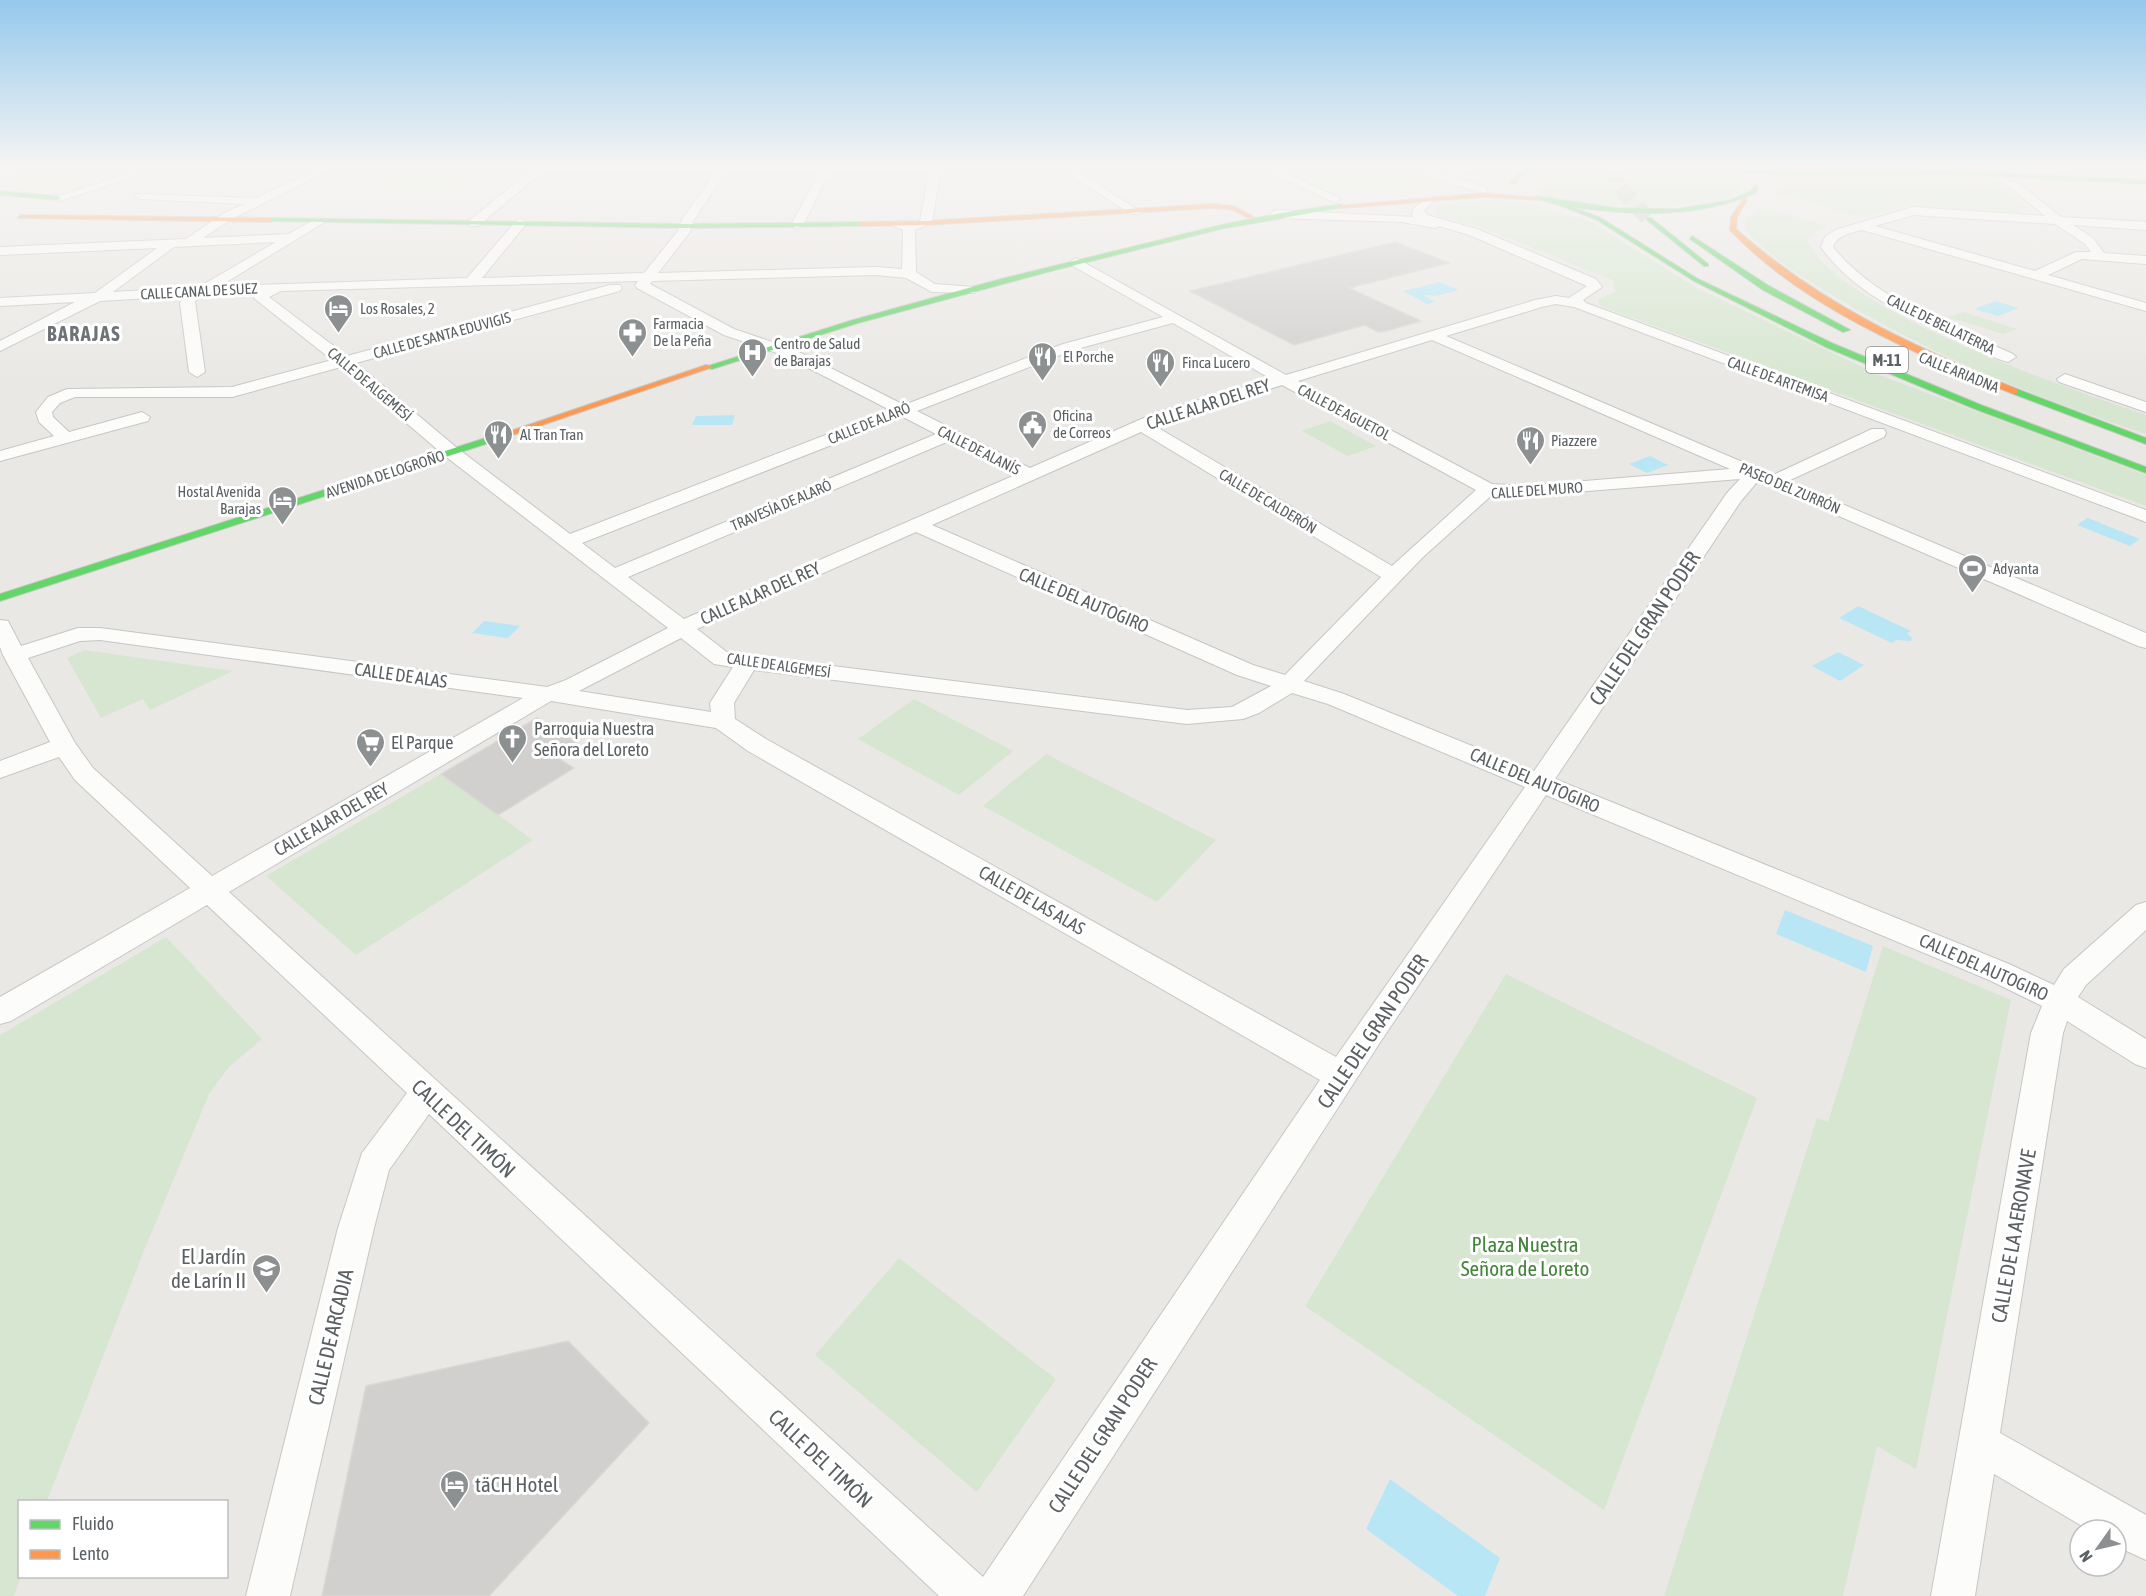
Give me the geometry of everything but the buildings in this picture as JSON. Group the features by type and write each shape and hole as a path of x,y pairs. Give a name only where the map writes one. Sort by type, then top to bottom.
{"main road":[{"name":"AVENIDA DE LOGROÑO","path":"0,598 446,447 749,341 932,288 1130,240"},
{"name":"AVENIDA DE LOGROÑO","path":"11,580 769,346 969,290 1167,240"},
{"path":"1633,240 1696,280 1831,346 1978,407 2146,470"},
{"name":"CALLE ARIADNA","path":"1674,240 1724,277 1803,322 1897,365 2146,461"},
{"name":"CALLE ARIADNA","path":"1696,240 1711,253 1753,279 1828,321 2007,398 2146,448"},
{"path":"1743,240 1755,253 1821,297 1892,338 2016,394 2146,441"}],"street":[{"path":"187,243 191,240"},
{"path":"0,251 239,240"},
{"path":"197,372 187,303 189,299 287,240"},
{"path":"472,281 506,240"},
{"path":"675,240 646,281 749,341"},
{"path":"909,240 909,274"},
{"path":"1489,240 1595,285 1576,297 1575,303"},
{"name":"CALLE DE BELLATERRA","path":"1828,240 1827,247 1841,265 1877,292 1938,325 2008,357"},
{"path":"1912,240 2146,307"},
{"path":"2087,240 2100,256"},
{"path":"0,347 57,315 99,296 170,244"},
{"path":"2037,276 2051,267 2081,255 2146,260"},
{"name":"CALLE DE AGUETOL","path":"1076,262 1284,380 1488,489"},
{"name":"CALLE CANAL DE SUEZ","path":"3,304 99,296 278,287 583,278 646,281 876,271 909,274 932,288 969,290"},
{"path":"583,278 594,282 594,290 583,296"},
{"name":"CALLE DE SANTA EDUVIGIS","path":"66,438 45,418 44,412 54,400 73,392 232,392 583,296 646,281"},
{"path":"83,304 260,296 278,287"},
{"name":"CALLE DE ALGEMESÍ","path":"260,296 344,361 446,447 722,659 1187,717 1235,714 1251,708 1288,684"},
{"path":"2126,302 2146,298"},
{"name":"CALLE ALAR DEL REY","path":"0,1012 545,695 574,685 681,629 1027,474 1186,408 1540,303 1556,300 1575,303"},
{"name":"CALLE DE ARTEMISA","path":"1575,303 2146,516"},
{"name":"CALLE DE ALARÓ","path":"567,542 1068,347 1175,318"},
{"name":"PASEO DEL ZURRÓN","path":"1434,336 2146,641"},
{"name":"AVENIDA DE LOGROÑO","path":"749,341 769,346"},
{"name":"CALLE DE ALANÍS","path":"769,346 788,352 1027,474"},
{"path":"2065,379 2146,407"},
{"path":"0,456 142,417"},
{"name":"CALLE DE CALDERÓN","path":"1142,425 1394,576"},
{"name":"CALLE DEL MURO","path":"1288,684 1415,554 1488,489 1524,491 1765,477 1878,433"},
{"name":"TRAVESÍA DE ALARÓ","path":"614,576 949,435"},
{"name":"CALLE DEL GRAN PODER","path":"997,1596 1144,1371 1734,497 1765,477"},
{"name":"CALLE DEL AUTOGIRO","path":"915,524 1245,670 1336,699 1999,972 2059,1001 2146,1055"},
{"name":"CALLE DEL TIMÓN","path":"0,626 64,746 84,774 971,1596"},
{"name":"CALLE DE ALAS","path":"14,655 78,635 100,634 601,701 723,722"},
{"path":"723,722 722,703 747,662"},
{"name":"CALLE DE LAS ALAS","path":"723,722 767,751 1342,1076"},
{"path":"0,770 64,746"},
{"name":"CALLE DE LA AERONAVE","path":"1953,1596 2047,1033 2059,1001 2075,978 2146,913"},
{"name":"CALLE DE ARCADIA","path":"268,1596 356,1228 374,1164 426,1093"},
{"path":"1979,1443 2146,1539"}],"green space":[{"path":"1514,240 1621,240 1697,288 1879,375 2146,475 2146,506 1603,307 1599,304 1598,299 1615,292 1612,280"},
{"path":"1756,240 1808,240 1827,266 1862,293 1908,319 1960,344 2067,387 2146,415 2146,434 2024,390 1945,355 1868,316 1796,272"},
{"path":"1964,312 2017,329 2003,334 1948,317"},
{"path":"1330,421 1376,446 1348,456 1302,431"},
{"path":"84,650 233,671 150,710 143,699 101,718 67,658"},
{"path":"914,699 1013,751 959,795 858,739"},
{"path":"1046,754 1216,840 1157,902 983,806"},
{"path":"441,774 533,840 356,955 266,876"},
{"path":"166,937 262,1039 229,1067 209,1094 143,1253 47,1500 18,1500 18,1578 21,1578 14,1596 0,1596 0,1035"},
{"path":"1883,946 2011,1000 1916,1469 1877,1446 1843,1596 1664,1596 1817,1118 1828,1122"},
{"name":"Plaza Nuestra Señora de Loreto","path":"1506,974 1757,1098 1604,1510 1305,1306"},
{"path":"899,1258 1056,1379 977,1492 815,1355"}],"water":[{"path":"1440,282 1459,290 1436,296 1423,295 1436,302 1427,304 1403,291"},
{"path":"1995,301 2019,308 1998,316 1974,309"},
{"path":"735,415 732,425 692,425 696,416"},
{"path":"1650,456 1668,465 1647,473 1629,464"},
{"path":"2087,518 2140,539 2130,546 2077,525"},
{"path":"1858,606 1911,631 1907,633 1912,638 1911,641 1896,640 1892,643 1839,618"},
{"path":"484,621 520,626 508,638 472,633"},
{"path":"1838,652 1864,665 1840,681 1812,666"},
{"path":"1785,910 1873,946 1866,972 1776,934"},
{"path":"1390,1479 1500,1558 1485,1596 1458,1596 1366,1529"}],"traffic: fast":[{"path":"709,367 855,321 1166,240"},
{"path":"1633,240 1696,280 1831,346 1978,407 2146,470"},
{"path":"1676,240 1706,265"},
{"path":"1696,240 1766,288 1846,330"},
{"path":"2014,391 2146,441"},
{"path":"0,598 495,438"}],"traffic: slow":[{"path":"1745,240 1795,281 1865,324 1939,360 2014,391"},
{"path":"495,438 709,367"}],"place":[{"name":"Los Rosales, 2","path":"339,334"},
{"name":"Farmacia De la Peña","path":"632,358"},
{"name":"Centro de Salud de Barajas","path":"753,378"},
{"name":"El Porche","path":"1042,382"},
{"name":"Finca Lucero","path":"1161,388"},
{"name":"Oficina de Correos","path":"1032,450"},
{"name":"Al Tran Tran","path":"499,460"},
{"name":"Piazzere","path":"1530,466"},
{"name":"Hostal Avenida Barajas","path":"282,526"},
{"name":"Adyanta","path":"1972,594"},
{"name":"Parroquia Nuestra Señora del Loreto","path":"513,764"},
{"name":"El Parque","path":"370,768"},
{"name":"El Jardín de Larín II","path":"267,1294"},
{"name":"täCH Hotel","path":"454,1510"}],"district":[{"name":"BARAJAS","path":"84,333"}]}
